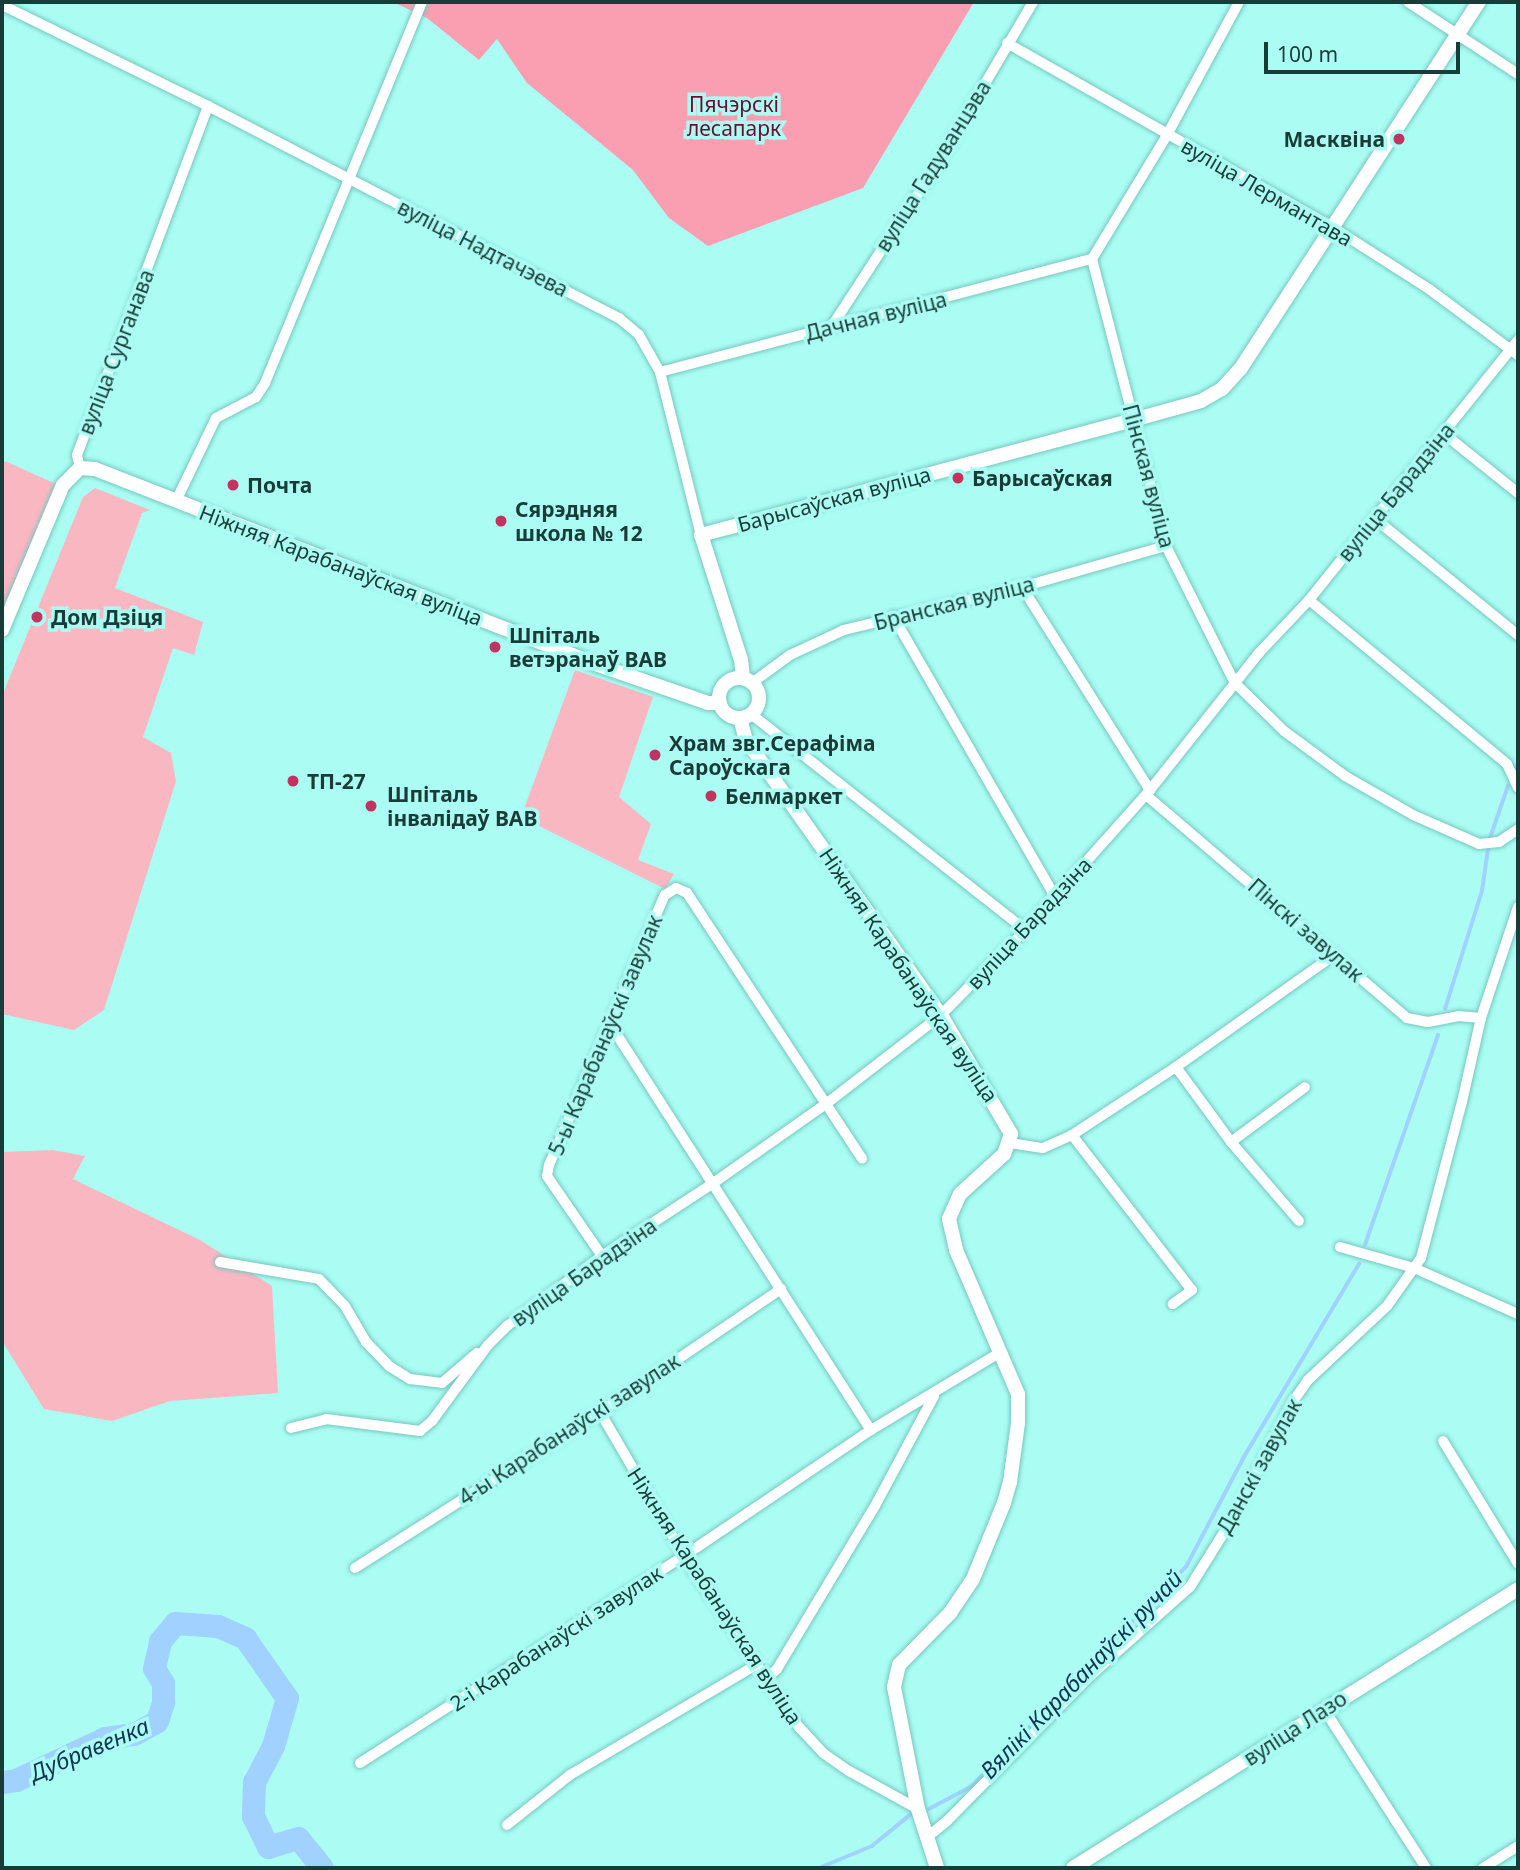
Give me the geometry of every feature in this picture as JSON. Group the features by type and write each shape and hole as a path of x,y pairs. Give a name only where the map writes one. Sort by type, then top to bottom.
{"main road":[{"name":"Барысаўская вуліца","path":"701,535 1201,401 1222,389 1241,368 1456,33 1479,2"},
{"name":"Ніжняя Карабанаўская вуліца","path":"80,468 95,469 598,665 708,703 720,703"},
{"path":"2,630 63,485 80,468"},
{"name":"вуліца Надтачэева","path":"701,535 748,681"},
{"path":"748,681 759,699 745,716 724,711 720,703 724,684 748,681"},
{"name":"Ніжняя Карабанаўская вуліца","path":"745,716 747,740 941,1015 1006,1120 1010,1143"},
{"path":"937,1868 918,1809 894,1687 899,1665 951,1612 973,1579 1004,1503 1018,1423 1018,1394 956,1250 949,1219 960,1195 1004,1154 1010,1143"},
{"name":"вуліца Лазо","path":"1073,1868 1518,1589"}],"street":[{"path":"176,500 216,418 256,397 265,383 422,2"},
{"name":"вуліца Гадуванцэва","path":"830,329 940,160 1033,2"},
{"path":"1092,259 1167,135 1239,2"},
{"path":"1408,2 1518,74"},
{"name":"вуліца Надтачэева","path":"2,5 208,106 619,318 639,335 660,372 701,535"},
{"name":"вуліца Лермантава","path":"1007,43 1332,227 1429,289 1515,352"},
{"name":"вуліца Сурганава","path":"80,468 77,455 208,106"},
{"name":"Дачная вуліца","path":"660,372 1092,259"},
{"name":"Пінская вуліца","path":"1092,259 1166,547 1235,683 1284,731 1345,776 1413,815 1479,844 1499,842 1518,830"},
{"name":"вуліца Барадзіна","path":"290,1428 326,1419 419,1431 432,1421 488,1345 507,1326 602,1256 712,1184 826,1104 941,1015 1025,930 1148,793 1235,683 1309,600 1443,433 1515,352 1518,340"},
{"path":"1443,433 1518,493"},
{"path":"1374,518 1518,635"},
{"name":"Бранская вуліца","path":"748,681 790,655 844,630 893,616 1022,587 1166,547"},
{"name":"Пінскі завулак","path":"1022,587 1148,793 1407,1018 1428,1022 1458,1016 1481,1018"},
{"path":"1309,600 1507,764 1518,788"},
{"path":"893,616 1055,897"},
{"path":"745,716 1025,930"},
{"name":"5-ы Карабанаўскі завулак","path":"602,1256 547,1176 549,1165 665,895 676,888 687,893 826,1104"},
{"name":"Данскі завулак","path":"926,1838 947,1821 1090,1676 1190,1587 1233,1518 1294,1400 1308,1380 1387,1306 1421,1258 1459,1115 1481,1018 1518,907"},
{"path":"1010,1143 1043,1148 1072,1135 1176,1068 1334,955"},
{"path":"610,1024 871,1430"},
{"path":"1176,1068 1231,1142 1299,1220"},
{"path":"1231,1142 1305,1087"},
{"path":"826,1104 862,1158"},
{"path":"1072,1135 1192,1290 1173,1304"},
{"path":"1340,1247 1414,1268 1518,1314"},
{"path":"220,1262 319,1279 345,1306 366,1342 389,1366 410,1379 442,1382 488,1345"},
{"name":"4-ы Карабанаўскі завулак","path":"355,1568 600,1412 781,1289"},
{"name":"2-і Карабанаўскі завулак","path":"360,1763 684,1556 871,1430 935,1394 999,1353"},
{"path":"766,1679 777,1668 875,1506 935,1394"},
{"name":"Ніжняя Карабанаўская вуліца","path":"600,1412 684,1556 799,1727 823,1753 886,1794 918,1809"},
{"path":"1443,1441 1518,1564"},
{"path":"507,1825 570,1775 756,1665"},
{"path":"1324,1709 1426,1868"},
{"path":"1483,1868 1518,1846"}],"shaded area":[{"path":"5,461 56,484 2,625 2,465"},
{"path":"95,488 150,510 142,513 115,588 203,622 194,655 173,648 143,737 171,753 176,781 104,1010 74,1030 2,1014 2,696 83,497"},
{"path":"575,670 653,697 619,797 651,824 638,860 674,874 665,889 521,817"},
{"path":"53,1150 85,1156 73,1179 200,1240 272,1286 278,1393 170,1401 112,1421 44,1409 2,1341 2,1152"}],"green space":[{"name":"Пячэрскі лесапарк","path":"393,2 974,2 863,188 708,246 669,218 633,170 527,83 497,39 479,60 427,18"}],"waterway":[{"name":"Вялікі Карабанаўскі ручай","path":"1516,768 1518,764"},
{"name":"Вялікі Карабанаўскі ручай","path":"1490,838 1508,786"},
{"name":"Вялікі Карабанаўскі ручай","path":"1445,1009 1482,891 1488,849"},
{"name":"Вялікі Карабанаўскі ручай","path":"1365,1245 1438,1035"},
{"name":"Вялікі Карабанаўскі ручай","path":"929,1809 972,1786 1186,1567 1244,1457 1359,1264"},
{"name":"Дубравенка","path":"2,1782 16,1780 105,1738 134,1734 157,1721 163,1702 163,1683 154,1668 160,1641 175,1623 218,1626 245,1638 287,1698 273,1746 254,1782 253,1816 268,1847 298,1838 322,1868"},
{"name":"Вялікі Карабанаўскі ручай","path":"819,1868 872,1846 910,1815"}],"place":[{"name":"Масквіна","path":"1399,139"},
{"name":"Барысаўская","path":"958,478"},
{"name":"Почта","path":"233,485"},
{"name":"Сярэдняя школа № 12","path":"501,521"},
{"name":"Дом Дзіця","path":"37,617"},
{"name":"Шпіталь ветэранаў ВАВ","path":"495,647"},
{"name":"Храм звг.Серафіма Сароўскага","path":"655,755"},
{"name":"ТП-27","path":"293,781"},
{"name":"Белмаркет","path":"711,796"},
{"name":"Шпіталь інвалідаў ВАВ","path":"371,806"}]}
